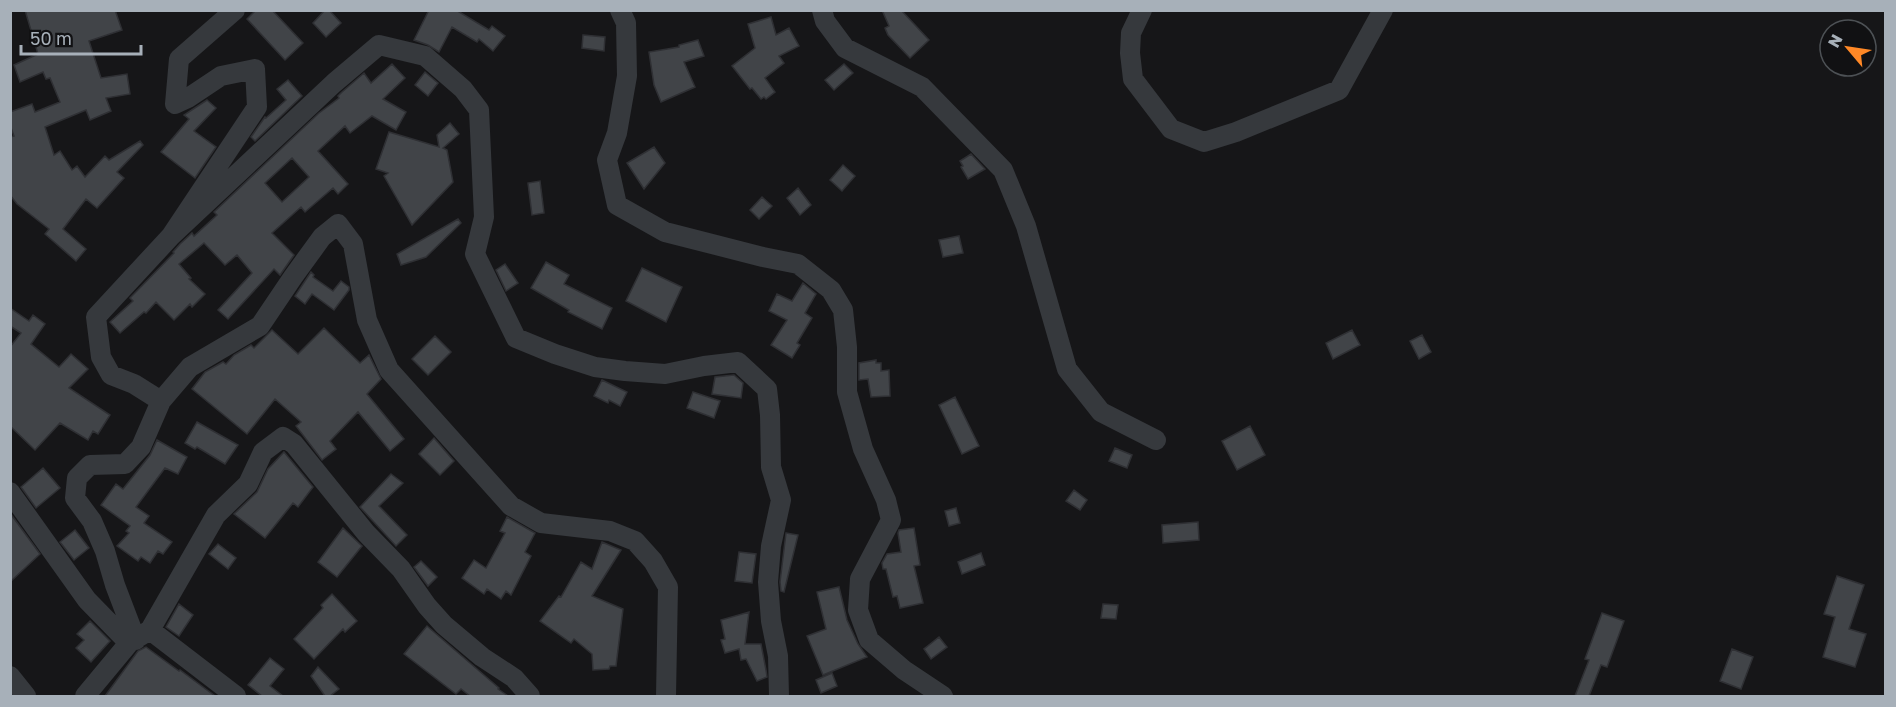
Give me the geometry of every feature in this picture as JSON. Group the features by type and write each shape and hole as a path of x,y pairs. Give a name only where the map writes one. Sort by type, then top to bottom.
{"street":[{"path":"171,236 257,106 255,69 221,76 175,104 179,59 235,10"},
{"path":"620,10 626,23 627,76 617,133 607,160 617,205 665,232 798,264 831,290 843,310 847,347 847,392 863,449 886,500 891,520 860,579 858,610 869,640 904,670 943,696"},
{"path":"822,10 825,21 845,48 922,87 1003,170 1026,226 1067,369 1101,412 1156,440"},
{"path":"1142,10 1131,33 1130,53 1133,79 1171,129 1204,142 1236,132 1339,90 1383,10"},
{"path":"161,401 134,384 111,375 101,357 96,317 171,236 334,82 379,45 425,56 463,88 479,110 484,217 475,254 516,338 595,367 625,371 665,374 738,362 767,389 771,467 781,500 771,546 768,582 771,621 778,656 779,696"},
{"path":"138,637 115,585 105,551 92,520 75,498 77,478 90,465 125,464 141,447 161,401 190,367 260,326 322,237 338,225 353,244 367,320 389,370 511,506 541,523 610,531 635,541 653,561 668,587 666,696"},
{"path":"85,696 138,637 216,515 248,484 263,452 283,437 294,444 366,533 401,569 427,606 444,625 482,657 514,678 530,696"},
{"path":"10,492 87,600 138,637 236,696"},
{"path":"10,676 26,696"}],"building":[{"path":"25,10 115,10 122,30 89,41 101,78 127,74 130,94 106,98 111,111 90,120 86,110 45,127 54,155 60,151 72,170 77,166 85,177 105,156 109,160 140,141 143,145 117,172 124,178 97,208 86,199 63,229 86,249 76,261 45,234 49,229 17,204 10,195 10,137 14,136 10,125 10,112 32,104 35,112 60,102 50,78 46,79 43,72 20,82 14,65 38,54"},
{"path":"256,10 272,10 303,43 285,60 247,19"},
{"path":"325,10 329,10 341,23 326,37 313,23"},
{"path":"429,10 456,10 489,30 492,26 505,36 493,51 479,39 477,42 452,27 439,52 414,40"},
{"path":"882,10 901,10 929,40 910,58 888,35 885,28 889,26"},
{"path":"771,17 776,35 789,28 799,46 779,56 784,63 765,78 775,92 766,99 764,97 761,99 732,66 755,48 748,24"},
{"path":"583,35 605,37 604,51 582,48"},
{"path":"698,40 704,56 684,62 695,87 661,102 654,85 649,52 679,47 679,45"},
{"path":"392,64 405,78 383,99 406,112 396,130 372,116 350,133 345,126 318,151 348,184 338,194 333,188 305,212 301,207 272,233 294,255 280,275 274,269 228,319 218,310 252,273 237,255 225,265 204,243 179,264 191,278 189,279 205,294 192,307 190,304 174,320 156,302 146,313 144,312 120,333 110,322 133,301 130,298 180,244 192,233 194,236 217,215 214,212 364,73 371,83","holes":["292,158 309,177 282,202 265,183"]},
{"path":"844,64 853,73 834,90 825,80"},
{"path":"425,72 438,83 428,96 415,85"},
{"path":"288,80 302,96 255,141 251,137 265,117 286,100 277,89"},
{"path":"207,100 216,108 194,131 216,147 195,178 161,152 189,119 184,115"},
{"path":"450,123 459,134 443,148 447,150 453,182 412,225 384,176 388,173 376,169 389,132 439,147 437,135"},
{"path":"654,147 665,163 644,189 627,163"},
{"path":"971,154 985,169 968,179 960,161"},
{"path":"843,165 855,176 842,191 830,180"},
{"path":"540,181 544,213 532,215 528,183"},
{"path":"798,188 811,205 800,215 787,198"},
{"path":"762,197 772,206 759,219 750,210"},
{"path":"458,219 461,223 426,257 401,265 397,254"},
{"path":"959,236 963,253 943,257 939,240"},
{"path":"546,262 569,275 564,284 612,308 602,329 568,312 569,310 531,288"},
{"path":"505,264 518,283 506,291 496,270"},
{"path":"642,268 682,287 666,322 626,301"},
{"path":"311,272 313,277 333,291 341,281 349,287 334,310 312,294 305,304 295,296"},
{"path":"803,283 816,294 805,313 812,318 797,343 800,345 792,358 771,345 787,320 769,311 777,294 792,301"},
{"path":"10,308 29,321 33,315 45,324 31,344 59,367 71,354 88,369 69,388 110,415 98,434 93,431 88,440 60,423 35,450 10,426 10,347 21,333 10,326"},
{"path":"324,328 360,363 369,355 381,379 367,394 404,439 390,451 358,412 330,441 336,449 322,460 296,426 301,422 275,399 247,434 192,389 205,372 223,362 226,364 234,355 251,345 254,348 272,330 298,354"},
{"path":"1352,330 1360,345 1333,359 1326,343"},
{"path":"1422,335 1431,352 1419,359 1410,341"},
{"path":"435,336 451,352 428,375 412,359"},
{"path":"876,360 876,363 881,363 881,371 889,370 890,396 871,397 868,379 859,380 859,363"},
{"path":"734,375 743,383 741,398 712,394 715,377"},
{"path":"602,380 627,392 620,406 594,396"},
{"path":"693,392 720,401 714,418 687,408"},
{"path":"955,397 979,446 962,454 939,405"},
{"path":"197,422 238,445 225,464 197,447 195,449 185,443"},
{"path":"1250,426 1265,455 1237,470 1222,441"},
{"path":"434,438 454,461 440,475 419,454"},
{"path":"157,440 187,457 178,474 165,468 136,507 149,516 144,523 172,542 163,554 158,551 150,563 141,557 138,561 117,546 129,533 126,531 130,526 101,505 116,484 123,489 150,455"},
{"path":"1115,448 1132,455 1127,468 1109,461"},
{"path":"284,452 313,487 298,507 293,503 265,538 234,514 257,492 268,469"},
{"path":"43,468 60,488 36,508 21,487"},
{"path":"391,474 403,483 379,506 407,535 396,546 360,507"},
{"path":"1074,490 1087,500 1080,510 1066,501"},
{"path":"956,508 960,523 949,526 945,511"},
{"path":"10,513 40,554 10,582"},
{"path":"507,517 535,533 525,552 531,556 511,595 506,591 501,599 487,589 484,594 462,578 474,560 486,568 505,533 500,531"},
{"path":"1198,522 1199,540 1163,543 1162,525"},
{"path":"343,528 362,546 337,577 318,562"},
{"path":"914,528 920,565 914,566 923,603 900,608 897,596 893,597 886,569 883,569 882,563 887,554 901,552 899,530"},
{"path":"75,530 89,548 74,560 60,542"},
{"path":"786,533 798,535 784,592 781,591 780,582"},
{"path":"602,542 621,550 592,596 623,609 616,666 593,670 592,654 574,639 571,643 540,621 559,596 561,597 581,562 592,569"},
{"path":"218,544 236,558 228,569 209,554"},
{"path":"739,552 756,554 752,583 735,581"},
{"path":"981,553 985,565 962,574 958,562"},
{"path":"421,561 437,577 428,586 414,567"},
{"path":"1837,576 1864,585 1849,629 1866,634 1855,667 1823,657 1835,617 1824,614"},
{"path":"839,587 847,620 867,657 823,675 807,636 826,629 817,592"},
{"path":"332,594 357,621 345,632 343,629 314,659 294,639 323,608 321,605"},
{"path":"179,604 193,615 179,636 166,627"},
{"path":"1103,604 1118,605 1116,619 1101,618"},
{"path":"749,612 745,644 761,644 767,677 757,681 746,659 741,660 739,649 725,653 721,640 725,639 721,620"},
{"path":"1602,613 1624,621 1607,667 1601,665 1589,696 1575,696 1589,660 1585,659"},
{"path":"90,621 110,641 91,662 76,648 84,640 77,634"},
{"path":"427,626 508,696 470,696 461,689 456,694 404,654"},
{"path":"939,637 947,647 931,659 924,649"},
{"path":"146,647 215,696 105,696 138,651"},
{"path":"1732,649 1753,657 1741,689 1720,681"},
{"path":"270,658 284,669 270,686 283,696 262,696 248,685"},
{"path":"318,667 339,689 330,696 325,696 311,676"},
{"path":"832,673 837,686 821,693 816,680"}]}
